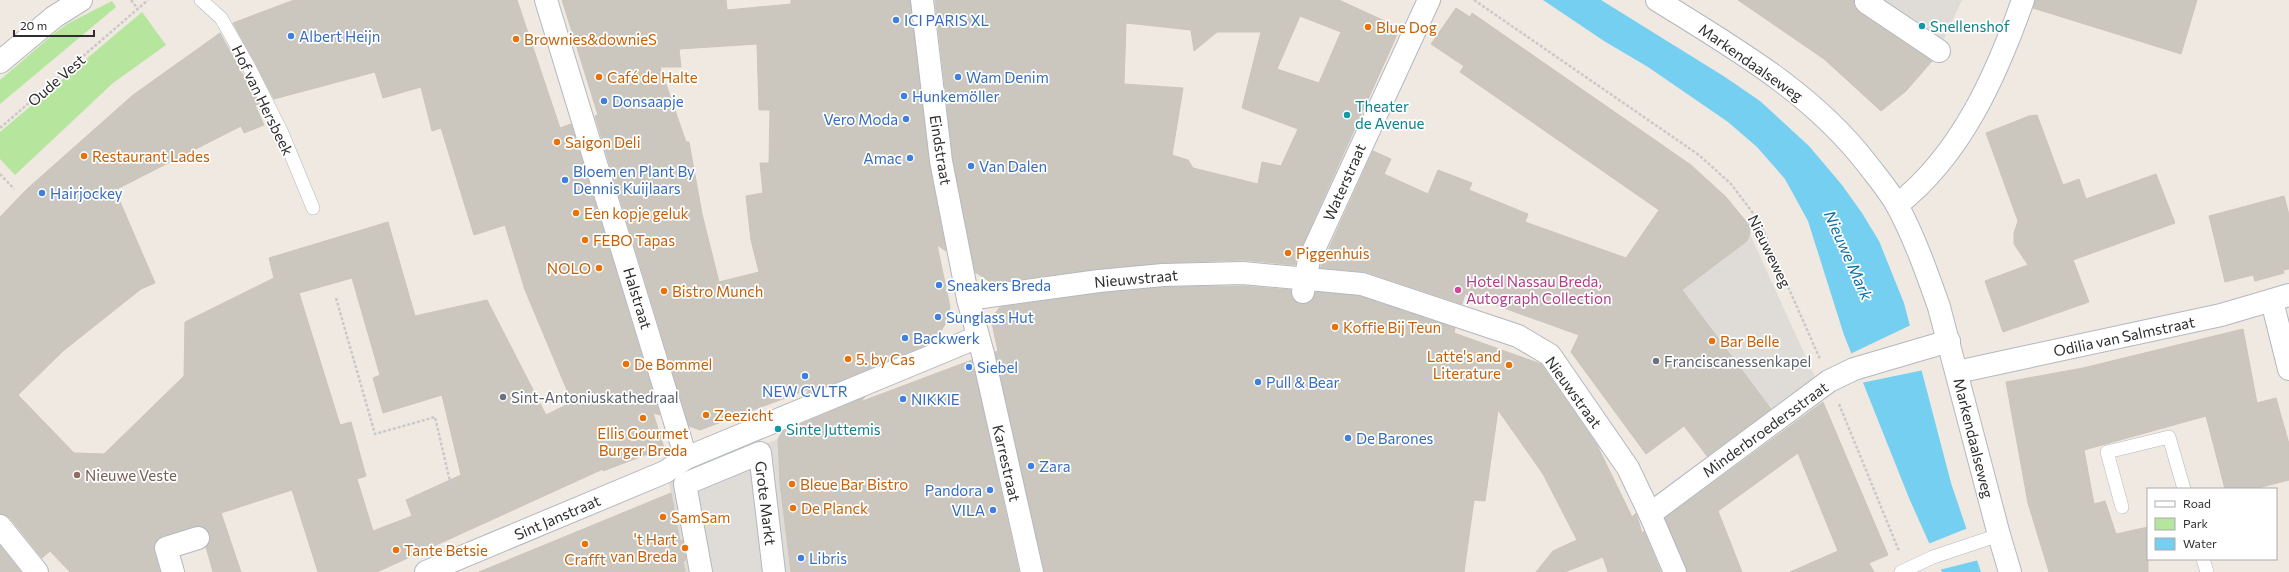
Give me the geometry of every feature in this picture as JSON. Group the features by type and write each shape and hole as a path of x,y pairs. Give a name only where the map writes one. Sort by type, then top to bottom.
{"street":[{"path":"0,62 54,17 81,0"},
{"name":"Halstraat","path":"546,0 686,458"},
{"name":"Eindstraat","path":"922,0 941,161 968,299"},
{"name":"Waterstraat","path":"1304,285 1316,246 1429,0"},
{"name":"Markendaalseweg","path":"1657,0 1742,53 1800,95 1852,144 1897,205 1927,272 1949,341 2010,572"},
{"path":"1897,205 1930,176 1969,120 1986,92 2023,0"},
{"path":"1865,1 1939,51"},
{"name":"Nieuwstraat","path":"968,299 1099,281 1163,275 1243,273 1304,285 1362,284 1518,336 1550,355 1628,468 1675,572"},
{"path":"2280,298 2289,369"},
{"name":"Odilia van Salmstraat","path":"1957,372 2221,315 2280,298"},
{"name":"Karrestraat","path":"968,299 986,348 1032,572"},
{"name":"Minderbroedersstraat","path":"1650,514 1830,380 1887,359 1949,341"},
{"name":"Sint Janstraat","path":"426,572 665,472 686,458 711,447 986,348"},
{"path":"711,447 719,470"},
{"name":"Grote Markt","path":"701,572 685,484 760,454 774,572"},
{"path":"0,526 37,572"},
{"path":"173,572 166,548 198,538"}],"lane":[{"name":"Hof van Hersbeek","path":"201,0 221,18 249,67 282,133 313,208"},
{"path":"2122,507 2107,452 2169,437 2184,488"},
{"path":"1904,571 1933,557 1999,535"},
{"path":"2203,560 2207,572"}],"path":[{"path":"131,0 138,10"},
{"name":"Oude Vest","path":"0,128 148,0"},
{"name":"Nieuweweg","path":"1474,0 1699,156 1731,184 1759,222 1830,380 1904,571"},
{"path":"0,174 14,189"},
{"path":"336,298 375,434 435,417 452,490"}],"green space":[{"path":"112,1 116,7 0,104 0,80 56,32 69,23"},
{"path":"142,12 166,45 113,83 15,175 0,159 0,132"}],"shaded area":[{"name":"Snellenshof","path":"1855,0 1962,0 1937,54"},
{"path":"1749,232 1816,379 1772,410 1682,290 1743,244 1748,238"},
{"path":"778,439 782,497 791,572 685,572 683,561 694,559 690,539 680,541 669,483"}],"water":[{"name":"Nieuwe Mark","path":"1543,0 1601,0 1725,77 1760,101 1809,146 1842,185 1862,213 1879,241 1904,303 1951,483 1981,572 1942,572 1909,498 1844,335 1808,221 1785,179 1757,147 1728,122 1648,67 1604,41"}],"pier":[{"path":"1913,324 1924,370 1861,383 1850,354"},
{"path":"1968,528 1979,560 1939,570 1928,544"}],"building":[{"path":"294,0 517,0 560,128 571,124 660,415 653,413 664,448 603,471 603,469 377,572 318,572 292,490 221,513 241,572 213,572 206,547 210,541 210,535 206,529 200,526 162,536 157,540 154,551 160,572 70,572 50,551 42,558 10,518 0,514 0,217 27,189 133,95 220,33 259,104 255,105 264,125 244,133 241,126 115,190 155,283 141,289 63,351 18,395 74,453 104,454 184,376 185,322 274,278 269,258 388,222 415,316 487,300 546,415 572,402 525,290 505,225 474,235 441,128 432,131 421,87 383,98 375,72 274,99 233,23","holes":["352,278 380,375 373,378 383,413 442,395 461,475 406,500 412,516 373,531 357,479 366,476 351,422 340,425 299,293"]},
{"path":"562,0 726,0 727,10 791,4 791,0 910,0 929,163 946,251 937,245 950,307 947,321 941,331 924,346 806,395 809,389 700,430 689,426 595,116 598,115","holes":["757,44 759,110 770,110 769,163 760,163 763,193 746,196 751,240 759,272 719,282 702,214 689,142 686,142 660,67 681,67 679,49"]},
{"path":"935,0 1339,0 1400,28 1298,255 1295,265 1243,260 1162,263 1097,269 992,283 975,272 953,159","holes":["1300,16 1341,32 1319,83 1277,69","1126,23 1191,30 1194,51 1217,32 1261,32 1242,108 1298,129 1281,166 1262,162 1258,184 1193,168 1188,160 1172,155 1183,88 1124,84"]},
{"path":"1738,0 1854,0 1855,8 1859,12 1932,61 1906,91 1881,111 1824,59"},
{"path":"2035,0 2197,0 2181,54 2033,8"},
{"path":"1456,8 1470,17 1472,13 1691,165 1726,197 1749,225 1750,233 1747,241 1682,290 1771,409 1707,456 1684,426 1646,454 1571,352 1579,335 1465,294 1462,304 1366,272 1320,268 1373,151 1391,159 1384,174 1428,194 1438,170 1472,183 1469,190 1528,214 1525,222 1626,258 1659,210 1460,72 1464,66 1431,44"},
{"path":"2037,115 2063,185 2079,179 2086,199 2156,174 2175,223 2073,260 2089,302 2003,332 1985,281 2028,265 2014,244 2014,233 2018,221 1986,133 2029,116"},
{"path":"2284,196 2289,215 2289,269 2283,270 2284,273 2255,281 2253,275 2225,282 2209,216"},
{"name":"De Barones","path":"1243,286 1291,290 1295,301 1301,304 1312,300 1316,292 1359,296 1455,328 1454,333 1541,364 1597,445 1632,517 1636,513 1642,533 1644,531 1661,572 1608,572 1603,557 1565,572 1536,572 1553,551 1577,540 1543,474 1498,410 1485,501 1474,500 1464,572 1044,572 995,352 998,351 991,319 1000,307 1100,293 1164,287"},
{"path":"2243,329 2257,403 2276,398 2289,444 2289,480 2258,488 2225,488 2206,416 2084,450 2094,504 2105,501 2116,534 2147,527 2148,572 2049,572 2028,503 2006,382 2083,368"},
{"path":"972,360 1019,572 791,572 780,484 778,439 782,432 865,397 860,402"},
{"path":"1823,402 1888,555 1869,563 1874,572 1790,572 1838,551 1798,453 1718,511 1742,572 1687,572 1665,518"},
{"path":"671,493 680,541 683,540 686,560 683,561 685,572 479,572"},
{"path":"0,546 21,572 0,572"}],"place":[{"name":"ICI PARIS XL","path":"896,20"},
{"name":"Snellenshof","path":"1922,26"},
{"name":"Blue Dog","path":"1368,27"},
{"name":"Albert Heijn","path":"291,36"},
{"name":"Brownies&downieS","path":"516,39"},
{"name":"Café de Halte","path":"599,77"},
{"name":"Wam Denim","path":"958,77"},
{"name":"Hunkemöller","path":"904,96"},
{"name":"Donsaapje","path":"604,101"},
{"name":"Theater de Avenue","path":"1347,115"},
{"name":"Vero Moda","path":"906,119"},
{"name":"Saigon Deli","path":"557,142"},
{"name":"Restaurant Lades","path":"84,156"},
{"name":"Amac","path":"910,158"},
{"name":"Van Dalen","path":"971,166"},
{"name":"Bloem en Plant By Dennis Kuijlaars","path":"565,180"},
{"name":"Hairjockey","path":"42,193"},
{"name":"Een kopje geluk","path":"576,213"},
{"name":"FEBO Tapas","path":"585,240"},
{"name":"Piggenhuis","path":"1288,253"},
{"name":"NOLO","path":"599,268"},
{"name":"Sneakers Breda","path":"939,285"},
{"name":"Hotel Nassau Breda, Autograph Collection","path":"1458,290"},
{"name":"Bistro Munch","path":"664,291"},
{"name":"Sunglass Hut","path":"938,317"},
{"name":"Koffie Bij Teun","path":"1335,327"},
{"name":"Backwerk","path":"905,338"},
{"name":"Bar Belle","path":"1712,341"},
{"name":"5. by Cas","path":"848,359"},
{"name":"Franciscanessenkapel","path":"1656,361"},
{"name":"De Bommel","path":"626,364"},
{"name":"Latte's and Literature","path":"1509,365"},
{"name":"Siebel","path":"969,367"},
{"name":"NEW CVLTR","path":"805,376"},
{"name":"Pull & Bear","path":"1258,382"},
{"name":"Sint-Antoniuskathedraal","path":"503,397"},
{"name":"NIKKIE","path":"903,399"},
{"name":"Zeezicht","path":"706,415"},
{"name":"Ellis Gourmet Burger Breda","path":"643,418"},
{"name":"Sinte Juttemis","path":"778,429"},
{"name":"De Barones","path":"1348,438"},
{"name":"Zara","path":"1031,466"},
{"name":"Nieuwe Veste","path":"77,475"},
{"name":"Bleue Bar Bistro","path":"792,484"},
{"name":"Pandora","path":"990,490"},
{"name":"De Planck","path":"793,508"},
{"name":"VILA","path":"993,510"},
{"name":"SamSam","path":"663,517"},
{"name":"Crafft","path":"585,544"},
{"name":"'t Hart van Breda","path":"685,548"},
{"name":"Tante Betsie","path":"396,550"},
{"name":"Libris","path":"801,558"}]}
